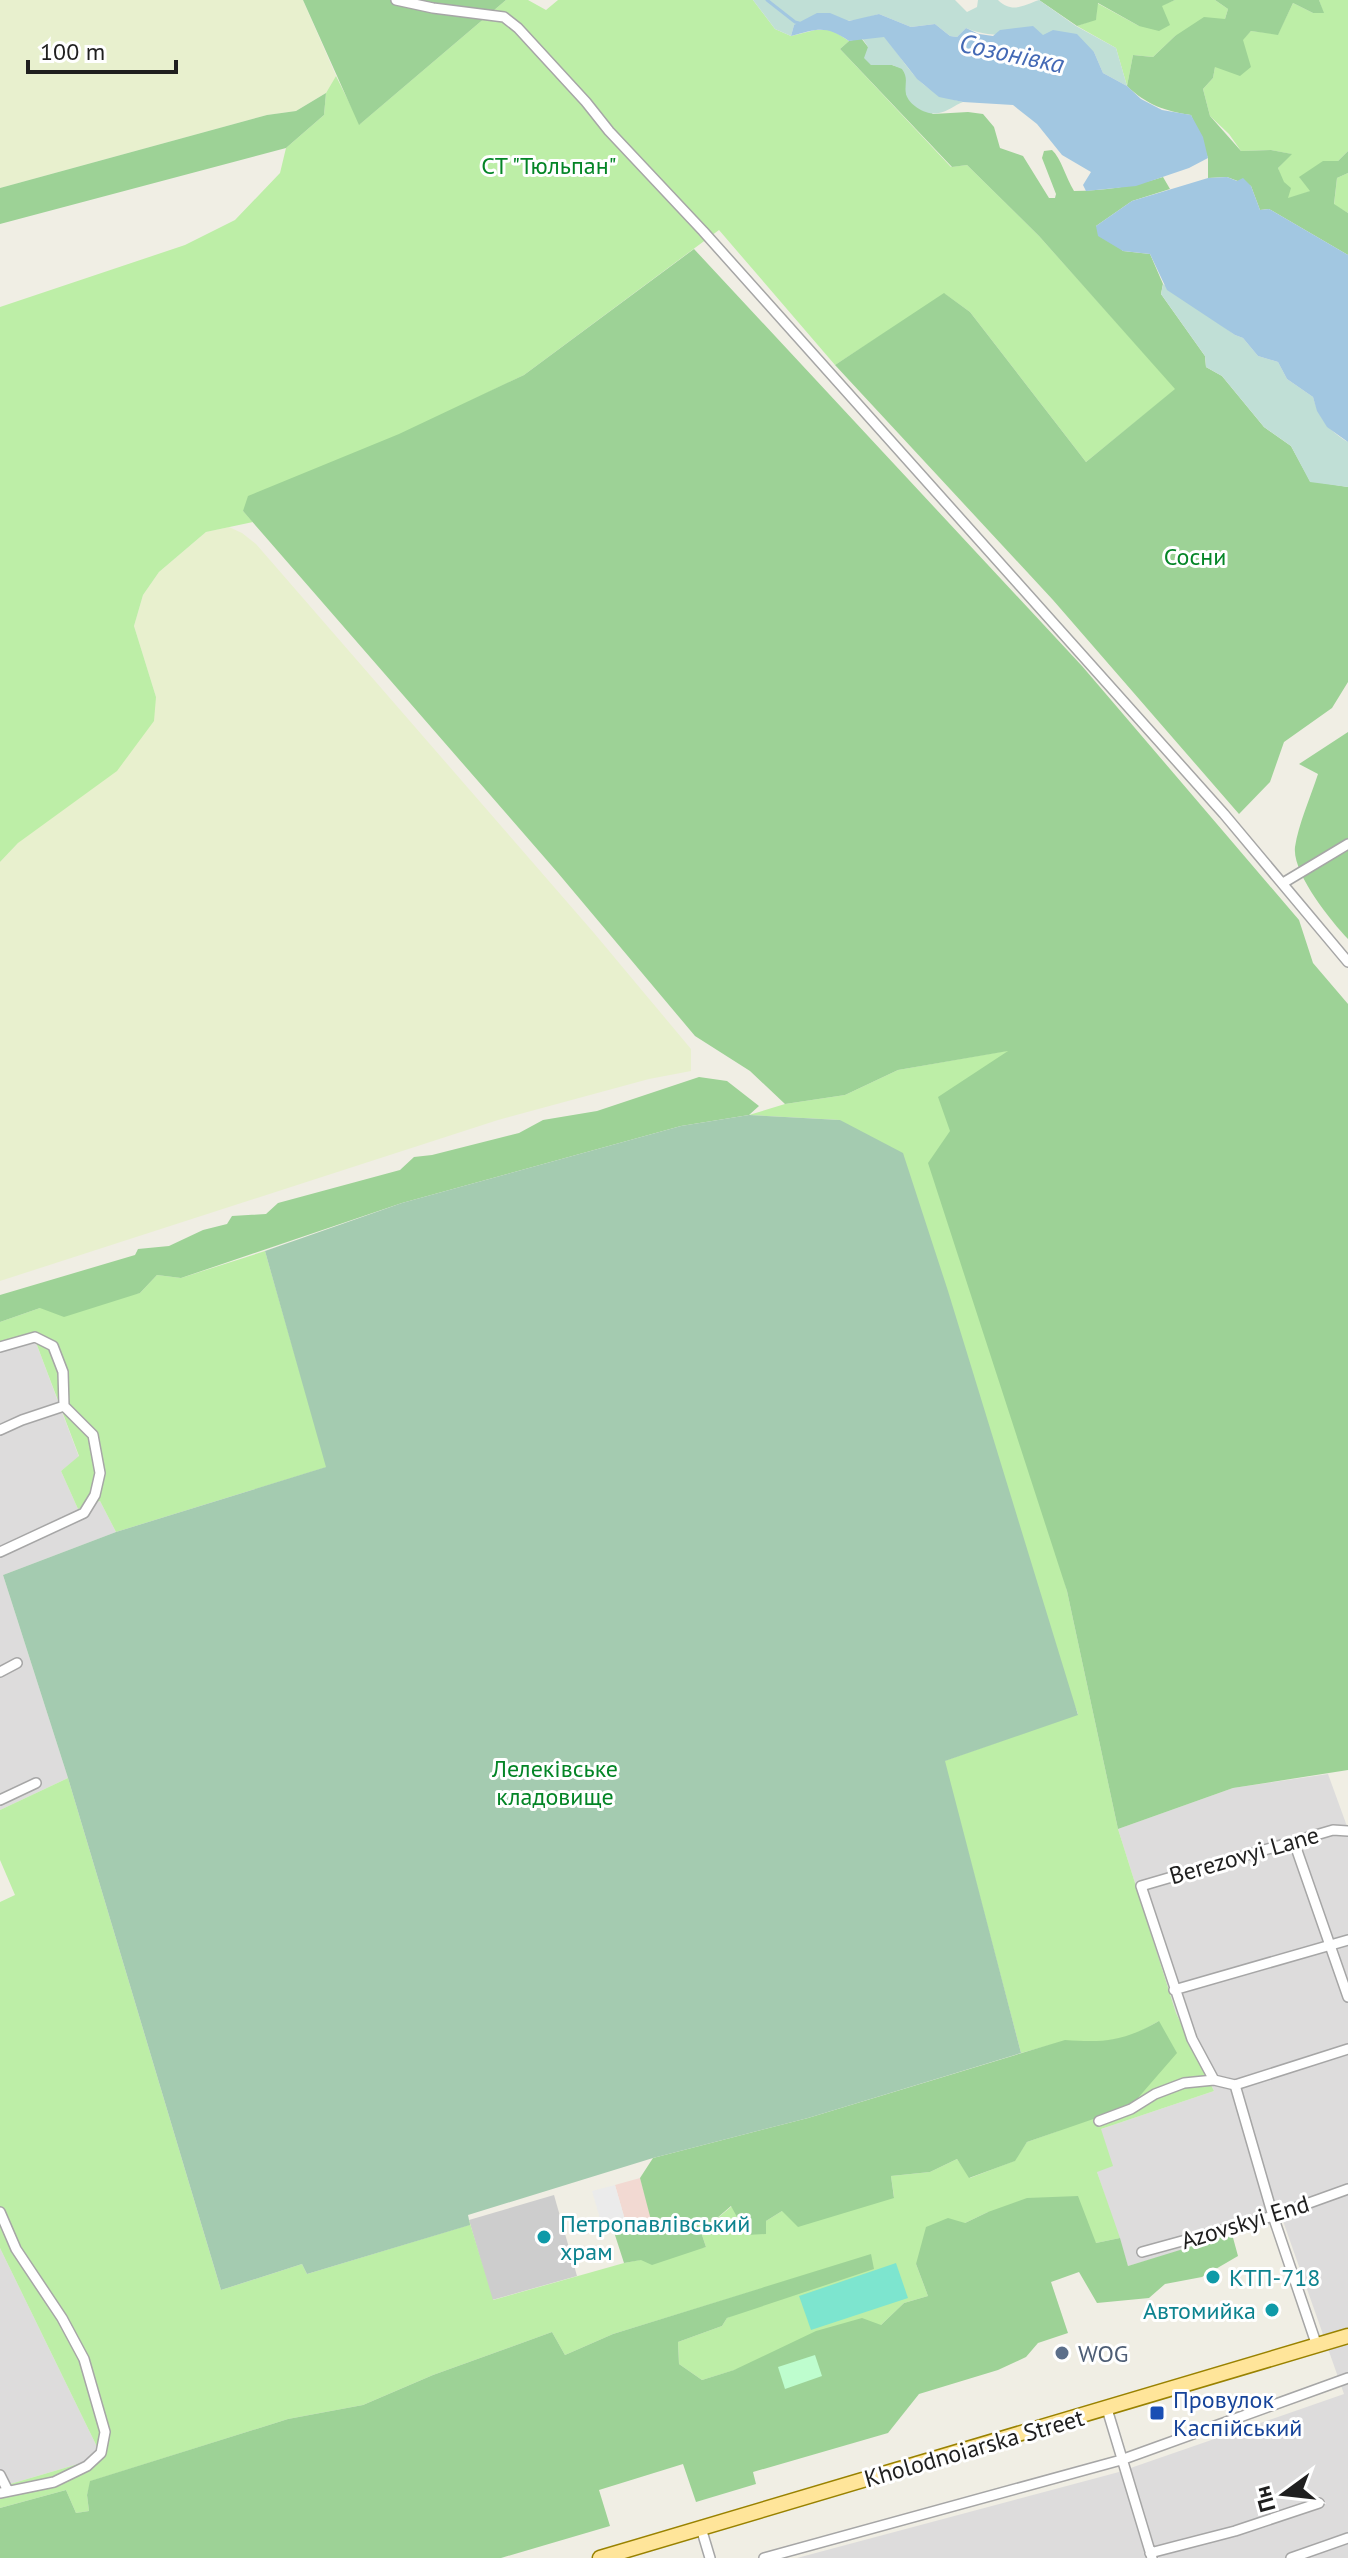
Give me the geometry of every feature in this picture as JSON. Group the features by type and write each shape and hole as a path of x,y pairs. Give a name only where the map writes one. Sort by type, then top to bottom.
{"main road":[{"name":"Kholodnoiarska Street","path":"600,2558 1348,2336"}],"street":[{"path":"396,0 504,17 518,28 703,231 1283,883 1348,962"},
{"path":"1283,883 1348,844"},
{"path":"0,1347 35,1337 53,1346 63,1372 64,1406 93,1435 100,1473 95,1495 84,1513 0,1552"},
{"path":"0,1430 64,1406"},
{"path":"0,1672 17,1663"},
{"path":"0,1800 36,1783"},
{"name":"Berezovyi Lane","path":"1174,1990 1141,1886 1333,1830 1348,1831"},
{"path":"1294,1842 1348,1997"},
{"path":"1214,2080 1192,2039 1174,1990 1348,1940"},
{"path":"1099,2121 1184,2083 1214,2080 1235,2085 1348,2049"},
{"path":"1235,2085 1273,2216 1317,2346"},
{"name":"Azovskyi End","path":"1142,2252 1273,2216 1348,2189"},
{"path":"0,2212 16,2249 62,2318 84,2359 105,2432 101,2453 87,2466 54,2482 4,2492 0,2475"},
{"path":"764,2558 1121,2460 1348,2378"},
{"path":"1107,2409 1151,2556 1319,2503"},
{"path":"701,2528 710,2558"},
{"path":"1291,2558 1348,2538"}],"shaded area":[{"path":"753,0 955,0 967,12 977,7 978,0 998,0 1013,7 1039,0 1076,26 1116,48 1127,86 1103,73 1094,52 1054,38 994,35 966,28 957,37 950,36 935,24 911,27 879,14 858,20 794,25 791,36 775,29"},
{"path":"884,36 916,78 935,92 963,102 935,114 915,106 906,94 902,69 892,65 871,65 864,58 868,47 862,38"},
{"path":"1163,284 1243,338 1258,356 1278,362 1287,379 1313,397 1326,423 1348,442 1348,487 1310,482 1291,446 1264,427 1222,376 1206,367 1205,356 1161,294"},
{"path":"32,1332 79,1457 61,1471 78,1509 100,1501 116,1532 3,1575 68,1778 0,1810 0,1342"},
{"path":"1328,1774 1348,1829 1348,2558 797,2558 1119,2472 1344,2394 1283,2221 1128,2266 1097,2172 1101,2129 1214,2091 1176,2013 1118,1829 1233,1788"},
{"path":"640,2178 652,2220 627,2227 615,2185"},
{"path":"615,2185 627,2227 604,2233 592,2191"},
{"path":"554,2195 577,2276 492,2300 469,2220"},
{"path":"0,2248 102,2457 0,2487"},
{"path":"896,2263 908,2298 811,2330 799,2296"}],"green space":[{"path":"0,0 303,0 336,76 326,93 296,111 267,115 0,188"},
{"path":"303,0 506,0 359,125"},
{"name":"СТ \"Тюльпан\"","path":"506,0 528,0 546,10 558,0 753,0 775,29 791,36 815,30 832,30 849,41 840,49 951,167 967,165 1039,236 1176,389 1086,462 970,312 945,294 835,365 719,230 524,375 243,511 253,522 206,532 159,572 143,595 134,626 156,697 154,721 117,771 18,843 0,862 0,307 185,245 235,220 280,173 286,148 324,115 326,93 336,76 360,124"},
{"path":"1039,0 1175,0 1162,6 1170,25 1159,31 1139,26 1098,3 1096,20 1077,26"},
{"path":"1175,0 1215,0 1228,9 1225,19 1175,36 1153,57 1133,55 1127,86 1116,48 1077,26 1096,19 1097,3 1139,26 1162,5"},
{"path":"1215,0 1319,0 1324,13 1313,13 1293,3 1278,35 1251,31 1243,40 1251,67 1240,76 1215,67 1213,78 1203,89 1210,116 1241,151 1271,150 1292,154 1278,168 1284,182 1291,188 1288,198 1310,191 1299,177 1323,161 1338,161 1348,151 1348,173 1337,178 1334,204 1348,213 1348,255 1269,209 1260,210 1251,186 1227,177 1208,178 1208,158 1191,115 1157,106 1127,86 1133,55 1153,57 1175,36 1204,17 1225,19 1228,9"},
{"path":"1319,0 1348,0 1348,151 1338,161 1300,178 1311,191 1288,199 1278,168 1291,154 1271,150 1241,151 1210,116 1203,89 1213,78 1215,67 1251,31 1278,34 1293,3 1313,13 1323,12"},
{"name":"Сосни","path":"861,38 868,47 871,65 902,68 907,76 906,94 933,114 983,114 994,127 1000,148 1023,156 1049,198 1055,198 1056,194 1042,158 1044,151 1052,150 1055,154 1074,191 1118,187 1163,177 1170,189 1132,201 1096,226 1123,251 1150,254 1163,284 1161,294 1205,356 1206,367 1222,376 1264,427 1291,446 1310,481 1348,487 1348,682 1332,708 1284,742 1270,782 1239,814 1053,600 835,365 944,293 970,312 1086,462 1175,389 1039,236 967,165 952,167 840,49 849,41"},
{"path":"326,93 324,115 286,148 0,224 0,188 267,115 296,111"},
{"path":"1348,173 1348,213 1334,205 1337,178"},
{"path":"694,249 1082,666 1299,920 1313,963 1348,1004 1348,1770 1233,1788 1118,1829 1067,1591 928,1163 950,1131 938,1097 1008,1051 898,1070 845,1095 785,1104 750,1071 695,1036 558,873 243,511 248,496 399,434 524,375"},
{"path":"229,527 256,544 594,933 691,1049 691,1071 649,1079 498,1120 0,1281 0,862 156,697 134,626 143,595 159,572 206,532"},
{"path":"1348,732 1348,939 1306,883 1295,847 1318,774 1299,764"},
{"path":"1011,1050 950,1131 1067,1591 1118,1829 1176,2013 1214,2091 1101,2129 1113,2166 1097,2172 1120,2238 1096,2243 988,2212 965,2223 916,2264 928,2296 904,2303 881,2325 702,2380 679,2364 678,2342 722,2326 727,2318 871,2255 613,2334 565,2355 552,2332 433,2375 363,2405 288,2419 91,2481 87,2495 89,2511 76,2513 66,2490 0,2508 0,2487 102,2457 0,2248 0,1902 15,1895 0,1860 0,1810 68,1778 221,2290 302,2264 307,2274 469,2225 469,2220 493,2300 624,2263 706,2247 701,2232 732,2206 766,2234 766,2221 782,2211 894,2197 891,2176 930,2172 957,2159 970,2178 1014,2161 1027,2142 1058,2131 1159,2021 1132,2036 1096,2043 1065,2041 1021,2053 944,1761 1078,1714 840,1120 749,1115 785,1104 845,1095 898,1070"},
{"path":"699,1077 727,1081 759,1106 749,1115 681,1126 402,1203 181,1278 157,1275 140,1293 64,1317 40,1308 0,1322 0,1295 135,1255 138,1249 169,1246 203,1230 227,1224 232,1216 266,1214 278,1203 400,1170 414,1157 519,1133 543,1120 597,1111"},
{"name":"Лелеківське кладовище","path":"749,1115 840,1120 903,1153 1078,1715 945,1761 1021,2053 808,2118 653,2158 468,2215 470,2225 307,2274 302,2264 221,2290 68,1778 3,1575 116,1532 326,1467 265,1251 402,1203 681,1126"},
{"path":"265,1251 327,1467 116,1532 100,1501 78,1509 61,1471 79,1456 32,1332 0,1342 0,1322 40,1308 140,1293 157,1275 181,1278"},
{"path":"1159,2021 1177,2053 1131,2106 1027,2142 1015,2161 969,2178 957,2159 930,2172 891,2176 894,2198 798,2227 782,2211 766,2221 766,2234 747,2235 731,2206 701,2232 706,2247 652,2265 641,2260 624,2263 614,2232 651,2220 640,2178 653,2158 808,2118 1065,2040 1114,2039"},
{"path":"1078,2196 1096,2243 1120,2238 1128,2266 1232,2234 1238,2256 1202,2277 1165,2284 1149,2298 1097,2303 1079,2272 1051,2282 1068,2333 1038,2343 1026,2357 998,2370 919,2394 888,2433 753,2472 756,2484 696,2502 683,2464 599,2490 610,2526 501,2558 0,2558 0,2508 66,2490 76,2513 89,2511 87,2495 90,2481 288,2419 363,2405 433,2375 552,2332 565,2355 613,2334 871,2254 874,2269 727,2318 722,2326 678,2342 679,2364 702,2380 734,2370 816,2331 862,2318 881,2325 904,2303 928,2296 916,2264 926,2227 948,2218 965,2223 1027,2198"},
{"path":"815,2355 822,2376 785,2389 778,2367"}],"water":[{"path":"817,13 830,13 849,21 879,14 911,27 935,24 950,36 957,37 966,28 993,36 1000,30 1033,26 1043,35 1053,30 1077,34 1094,52 1103,73 1162,110 1191,115 1203,137 1208,158 1189,168 1136,186 1086,191 1083,185 1091,172 1062,155 1037,124 1013,105 939,97 917,79 884,37 849,41 834,32 821,30 791,36 794,25"},
{"path":"1227,177 1237,181 1243,178 1251,186 1260,210 1269,209 1348,255 1348,442 1327,427 1313,397 1287,379 1278,362 1258,356 1243,338 1167,290 1150,254 1123,251 1098,236 1096,226 1132,201 1208,178"}],"waterway":[{"name":"Созонівка","path":"767,0 799,23"}],"place":[{"name":"Петропавлівський храм","path":"544,2237"},
{"name":"КТП-718","path":"1213,2277"},
{"name":"Автомийка","path":"1272,2310"},
{"name":"WOG","path":"1062,2353"},
{"name":"Провулок Каспійський","path":"1157,2413"}]}
